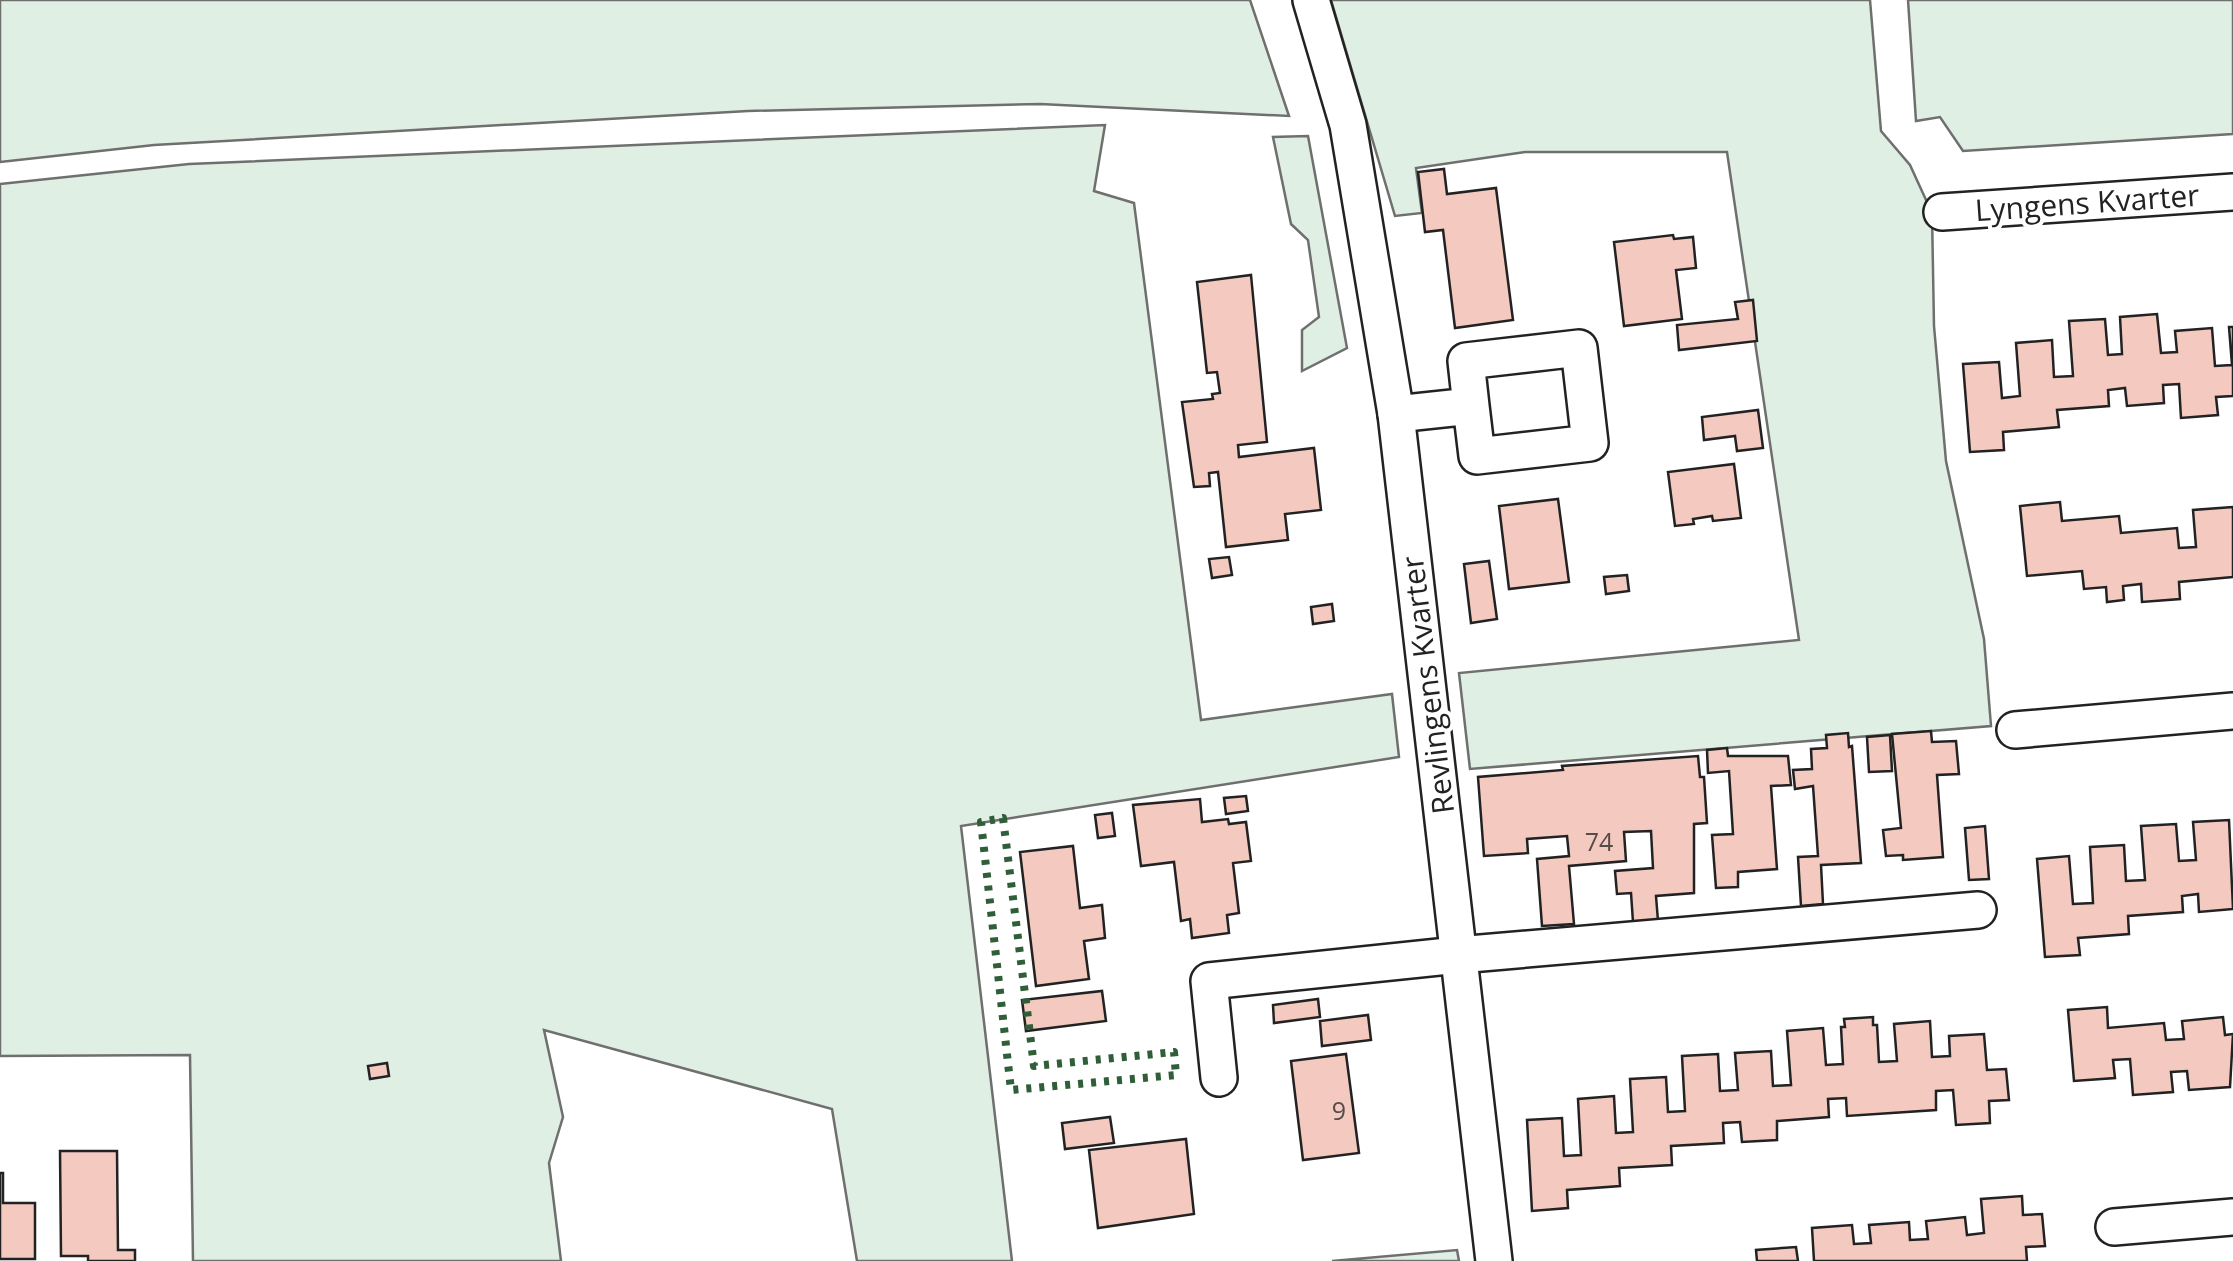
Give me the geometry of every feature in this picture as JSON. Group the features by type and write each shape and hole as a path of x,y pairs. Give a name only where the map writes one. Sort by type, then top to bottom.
{"street":[{"name":"Revlingens Kvarter","path":"1311,0 1348,125 1396,414 1494,1261"},
{"name":"Lyngens Kvarter","path":"1942,212 2233,192"},
{"path":"1396,414 1471,406"},
{"path":"2014,730 2233,711"},
{"path":"1219,1078 1208,981 1978,910"},
{"path":"2114,1228 2233,1217"}],"green space":[{"path":"0,0 1250,0 1289,116 1040,104 748,111 154,145 0,162"},
{"path":"1331,0 1870,0 1881,131 1910,165 1932,213 1934,326 1946,461 1984,639 1991,726 1470,769 1459,673 1799,640 1727,152 1525,152 1416,168 1422,213 1395,216"},
{"path":"1908,0 2233,0 2233,134 1963,151 1940,117 1916,121"},
{"path":"1105,125 1094,191 1134,203 1201,720 1392,694 1399,757 961,826 1012,1261 857,1261 832,1109 544,1030 563,1117 549,1163 561,1261 193,1261 190,1055 0,1056 0,184 189,164"},
{"path":"1308,136 1347,348 1302,371 1302,330 1319,317 1308,240 1291,224 1273,137"},
{"path":"1457,1250 1459,1261 1332,1261"}],"building":[{"path":"1444,169 1447,194 1496,188 1513,320 1455,328 1443,230 1425,232 1418,172"},
{"path":"1673,235 1674,239 1693,237 1696,268 1676,270 1682,319 1624,326 1614,242"},
{"path":"1251,275 1267,442 1238,445 1239,457 1314,448 1321,510 1285,514 1288,540 1226,547 1218,472 1209,473 1210,486 1194,487 1182,402 1213,399 1212,394 1220,393 1217,372 1207,373 1197,282"},
{"path":"1753,300 1757,341 1679,350 1677,325 1738,319 1735,302"},
{"path":"2157,314 2161,353 2177,352 2175,331 2212,328 2215,366 2232,365 2229,327 2233,327 2233,396 2216,397 2218,415 2181,418 2179,384 2163,385 2164,403 2127,406 2125,388 2108,390 2109,406 2057,410 2059,427 2003,432 2004,450 1970,452 1963,364 1999,362 2002,398 2020,396 2016,343 2052,340 2054,377 2073,376 2069,321 2105,319 2108,355 2122,354 2120,317"},
{"path":"1758,410 1763,448 1737,451 1735,436 1704,440 1702,417"},
{"path":"1734,464 1741,518 1713,521 1712,516 1693,519 1694,524 1675,526 1668,472"},
{"path":"1558,499 1569,582 1509,589 1499,506"},
{"path":"2060,502 2062,521 2119,516 2121,533 2177,528 2179,548 2196,547 2193,510 2233,507 2233,577 2179,582 2180,599 2142,602 2141,584 2123,586 2124,600 2107,602 2106,587 2084,589 2082,571 2027,576 2020,506"},
{"path":"1229,557 1232,575 1212,578 1209,559"},
{"path":"1489,561 1497,619 1471,623 1464,564"},
{"path":"1627,575 1629,591 1606,594 1604,577"},
{"path":"1332,604 1334,621 1313,624 1311,607"},
{"path":"1931,731 1932,742 1956,741 1959,774 1937,775 1943,857 1903,860 1903,855 1886,856 1883,830 1901,828 1892,734"},
{"path":"1848,733 1861,863 1821,865 1823,904 1801,906 1798,857 1818,856 1813,786 1795,789 1793,770 1812,769 1811,749 1827,748 1826,735"},
{"path":"1890,735 1892,771 1869,772 1867,737"},
{"path":"1727,748 1728,756 1788,756 1791,785 1771,786 1777,869 1738,872 1738,887 1716,888 1712,835 1733,834 1729,771 1708,773 1707,750"},
{"path":"1698,756 1700,777 1704,777 1707,823 1694,824 1694,893 1656,896 1658,921 1633,922 1631,893 1617,894 1615,871 1653,868 1651,831 1624,832 1626,861 1569,866 1574,924 1542,926 1537,859 1569,856 1567,836 1527,839 1528,853 1484,856 1478,777"},
{"path":"1246,796 1248,811 1226,814 1224,798"},
{"path":"1200,799 1202,822 1246,822 1251,861 1233,863 1239,913 1227,915 1229,933 1192,938 1190,919 1181,921 1174,862 1141,866 1133,805"},
{"path":"1112,813 1115,836 1098,838 1095,815"},
{"path":"2229,820 2233,909 2199,912 2198,894 2182,896 2183,912 2128,916 2129,934 2078,938 2080,955 2045,957 2037,859 2069,856 2073,904 2093,903 2090,847 2124,845 2126,881 2145,880 2141,826 2176,824 2179,861 2196,860 2193,822"},
{"path":"1985,826 1989,879 1969,880 1965,828"},
{"path":"1073,846 1080,908 1102,905 1105,938 1084,941 1089,979 1036,986 1020,852"},
{"path":"1102,991 1106,1021 1026,1031 1022,1000"},
{"path":"1318,999 1320,1017 1274,1023 1273,1005"},
{"path":"2107,1007 2108,1028 2164,1023 2166,1040 2184,1039 2182,1021 2223,1017 2225,1035 2233,1034 2230,1087 2189,1090 2187,1071 2171,1072 2173,1092 2133,1095 2130,1059 2113,1060 2115,1078 2074,1081 2068,1010"},
{"path":"1368,1015 1371,1040 1322,1046 1320,1021"},
{"path":"1873,1017 1879,1062 1897,1061 1894,1024 1930,1021 1932,1057 1950,1056 1949,1036 1984,1034 1987,1070 2006,1069 2009,1100 1989,1101 1990,1123 1956,1125 1953,1090 1936,1091 1936,1110 1847,1116 1846,1098 1828,1099 1829,1117 1777,1121 1777,1140 1742,1142 1740,1122 1723,1123 1724,1143 1671,1146 1672,1165 1619,1168 1620,1186 1567,1190 1568,1208 1532,1211 1527,1120 1562,1118 1564,1156 1581,1155 1578,1099 1614,1096 1616,1133 1633,1132 1630,1079 1666,1077 1668,1112 1685,1111 1682,1056 1718,1054 1720,1091 1738,1090 1735,1053 1771,1051 1773,1086 1791,1085 1787,1031 1823,1028 1826,1065 1843,1064 1844,1019"},
{"path":"1346,1054 1359,1153 1303,1160 1291,1061"},
{"path":"387,1063 389,1076 370,1079 368,1066"},
{"path":"1110,1117 1114,1143 1065,1149 1062,1123"},
{"path":"1186,1139 1194,1214 1098,1228 1089,1150"},
{"path":"60,1151 117,1151 118,1250 135,1250 135,1261 88,1261 88,1256 61,1256"},
{"path":"0,1173 3,1203 35,1203 35,1259 0,1259"},
{"path":"2022,1196 2023,1215 2042,1214 2045,1246 2026,1247 2027,1261 1814,1261 1812,1228 1852,1225 1854,1244 1871,1243 1869,1225 1909,1222 1910,1240 1928,1239 1926,1221 1965,1217 1967,1235 1984,1233 1981,1199"},
{"path":"1796,1247 1798,1261 1757,1261 1756,1250"}],"hedge":[{"path":"1003,818 1034,1066 1174,1052 1176,1075 1011,1090 981,822 1003,818"}]}
